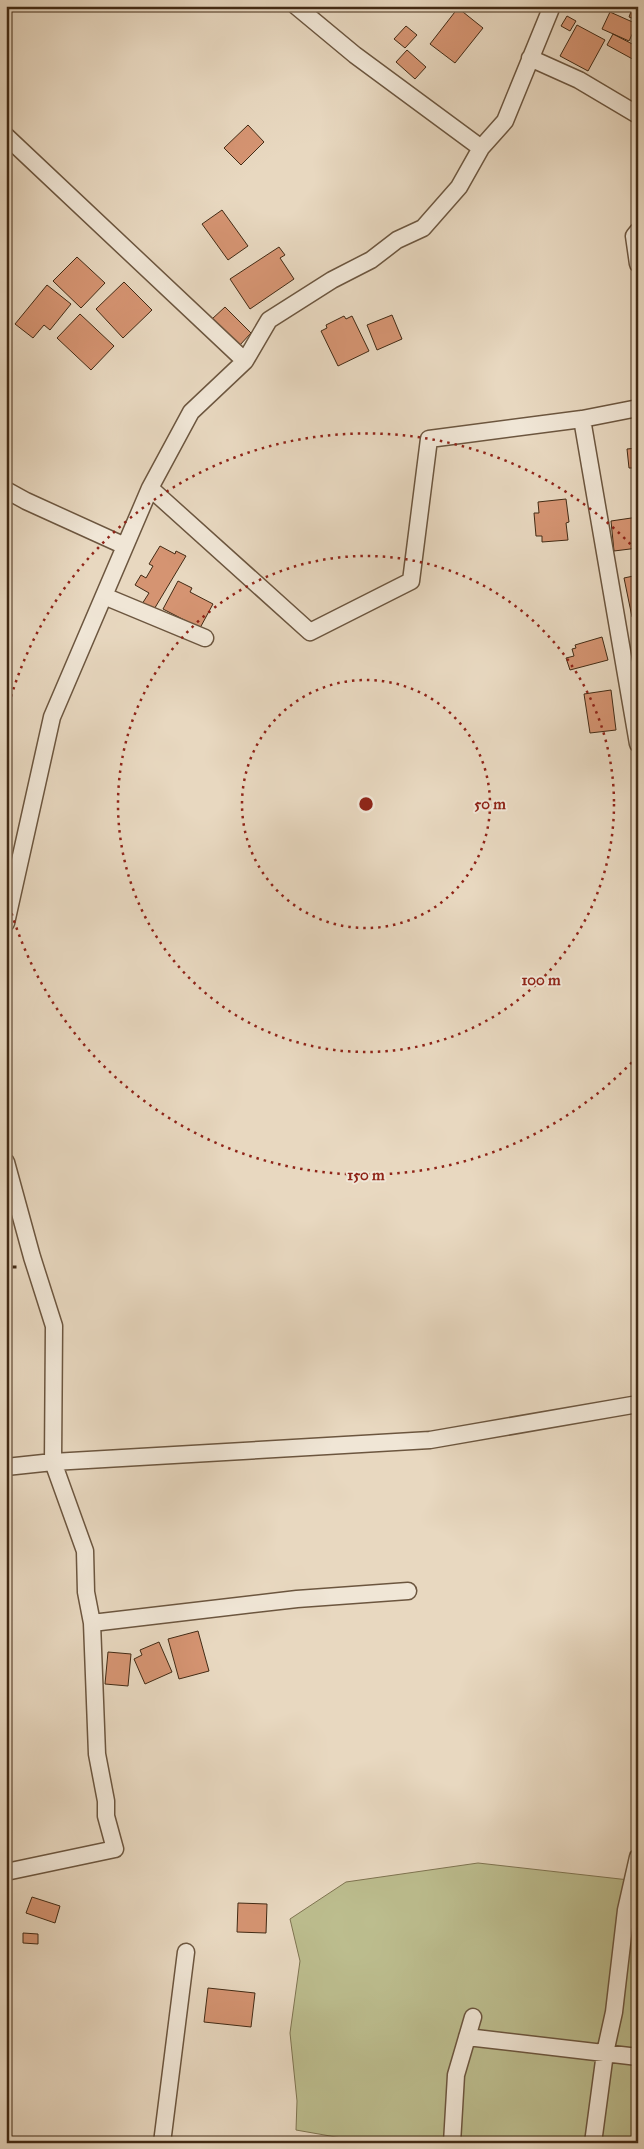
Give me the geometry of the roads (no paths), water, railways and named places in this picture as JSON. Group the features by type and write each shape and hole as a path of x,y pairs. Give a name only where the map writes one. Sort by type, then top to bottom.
{"street":[{"path":"296,6 355,55 481,148"},
{"path":"6,923 52,717 150,488 191,412 245,361 269,320 332,280 371,260 397,240 423,228 459,187 481,148 505,121 552,6"},
{"path":"530,58 579,80 638,115"},
{"path":"6,136 245,361"},
{"path":"638,231 634,236 638,264"},
{"path":"150,488 310,632 411,581 429,439 582,419 638,408"},
{"path":"582,419 638,744"},
{"path":"6,490 125,546"},
{"path":"104,596 205,638"},
{"path":"6,1162 32,1257 54,1326 53,1462 86,1551 86,1592 92,1623 97,1754 106,1801 106,1816 115,1849 6,1872"},
{"path":"6,1467 53,1462 430,1440 638,1404"},
{"path":"92,1623 297,1599 408,1591"},
{"path":"593,2143 605,2053 614,2012 626,1910 638,1857"},
{"path":"162,2143 186,1952"},
{"path":"452,2143 456,2076 473,2017"},
{"path":"467,2037 638,2057"}]}
